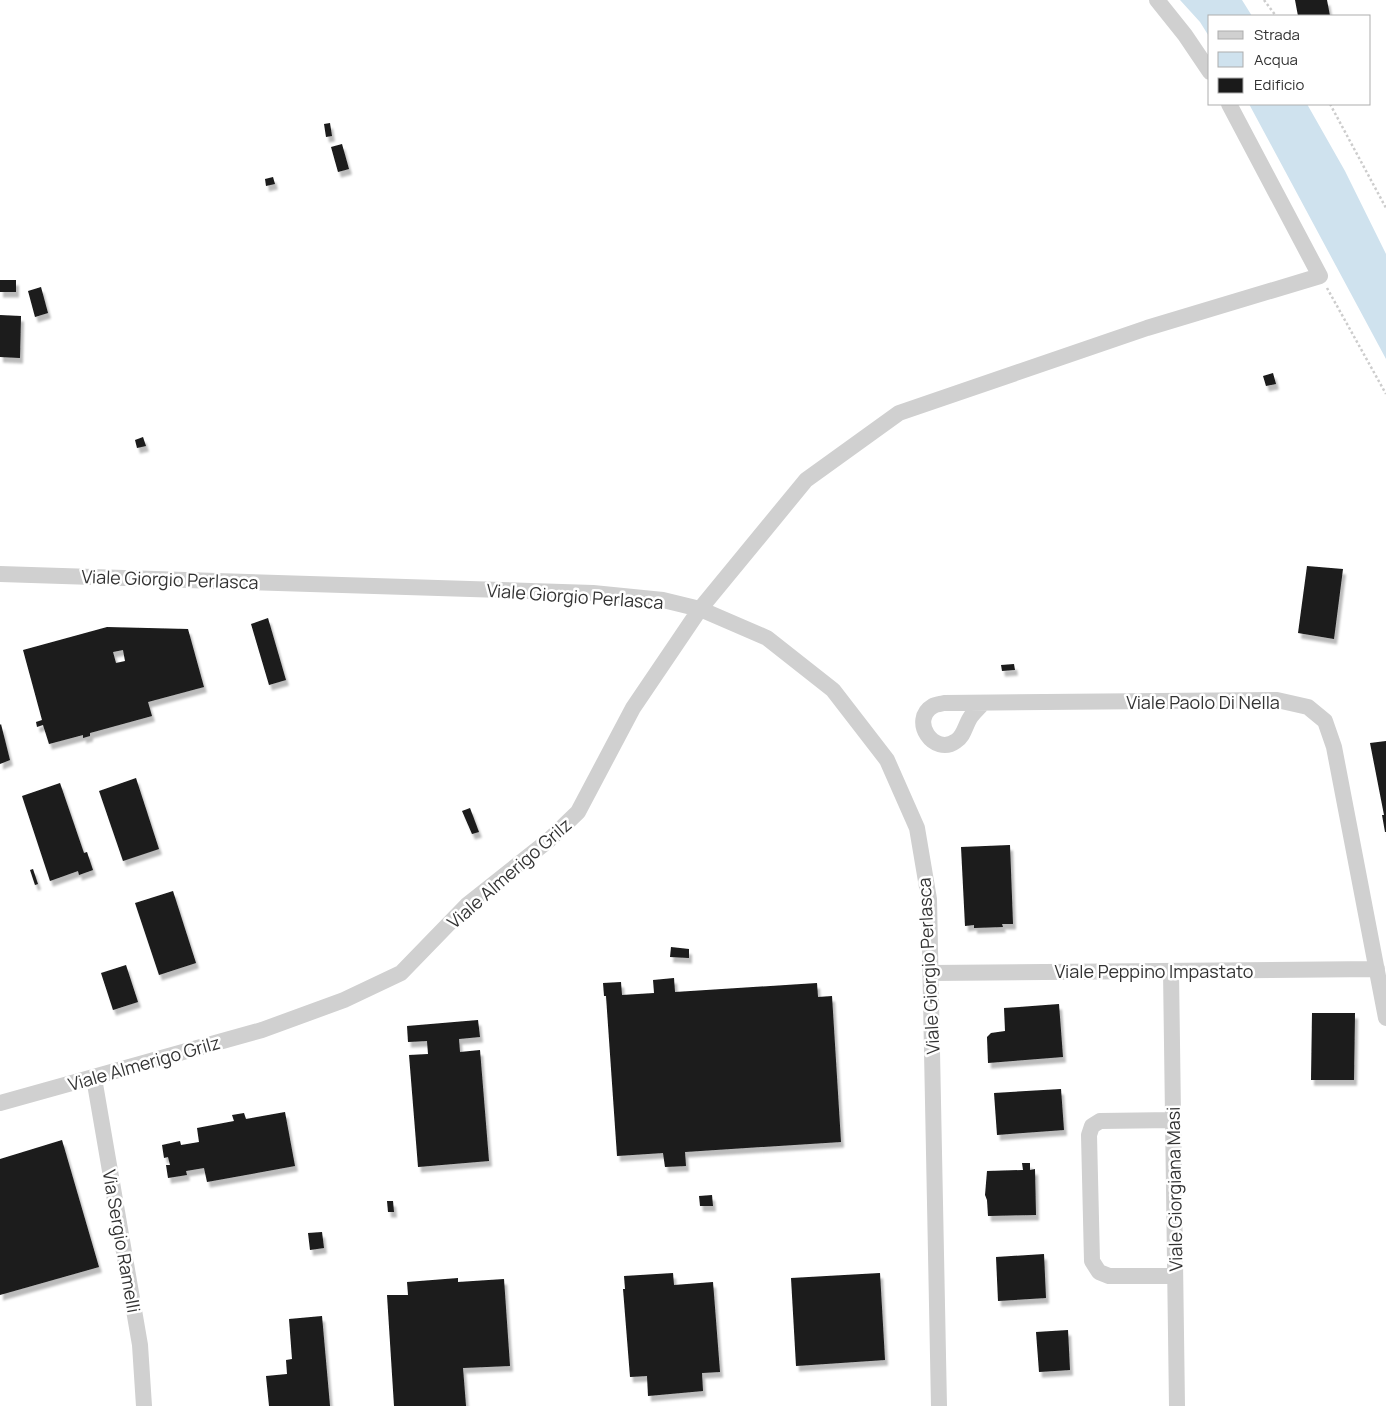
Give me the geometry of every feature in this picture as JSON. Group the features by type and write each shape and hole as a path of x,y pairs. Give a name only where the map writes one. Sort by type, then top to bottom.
{"street":[{"path":"1157,0 1185,35 1208,69"},
{"path":"1229,105 1320,276"},
{"name":"Viale Almerigo Grilz","path":"0,1103 262,1030 344,1000 401,973 467,905 549,840 578,812 633,708 700,609 806,480 899,413 1147,328 1320,276"},
{"name":"Viale Giorgio Perlasca","path":"0,574 593,593 663,600 700,609 767,638 833,690 887,760 917,828 929,899 939,1406"},
{"name":"Viale Paolo Di Nella","path":"983,703 1278,700 1308,707 1325,721 1334,747 1386,1018"},
{"name":"Viale Peppino Impastato","path":"931,973 1377,969"},
{"name":"Viale Giorgiana Masi","path":"1171,971 1177,1406"},
{"name":"Via Sergio Ramelli","path":"94,1078 140,1345 144,1406"},
{"path":"1173,1120 1100,1121 1092,1126 1089,1135 1092,1261 1098,1272 1109,1276 1175,1276"}],"path":[{"path":"1264,0 1275,15"},
{"path":"1331,105 1386,208"},
{"path":"1320,276 1386,394"}],"water":[{"path":"1180,0 1242,0 1251,15 1208,15 1208,35 1200,22"},
{"path":"1250,105 1308,105 1345,171 1386,254 1386,359"}],"building":[{"path":"1295,0 1327,0 1330,15 1298,15"},
{"path":"330,123 332,136 326,137 324,124"},
{"path":"342,144 349,169 338,172 331,147"},
{"path":"273,177 275,184 266,186 265,179"},
{"path":"0,280 16,280 16,292 0,292"},
{"path":"41,287 48,313 35,317 28,291"},
{"path":"0,315 21,316 20,358 0,357"},
{"path":"1273,373 1276,384 1266,386 1263,376"},
{"path":"143,437 146,446 137,448 135,440"},
{"path":"1307,566 1343,569 1334,639 1298,633"},
{"path":"268,618 286,680 269,685 251,624"},
{"path":"107,627 188,629 204,687 148,702 152,716 90,733 90,736 83,738 83,735 49,744 43,725 37,727 36,722 42,720 23,650","holes":["123,650 125,661 116,663 113,652"]},
{"path":"1014,664 1015,670 1002,671 1001,665"},
{"path":"0,725 10,760 0,764"},
{"path":"1386,741 1385,832 1382,815 1384,815 1370,743"},
{"path":"136,778 159,849 123,861 99,791"},
{"path":"60,783 84,853 87,852 93,870 79,875 78,871 50,881 22,796"},
{"path":"470,808 479,832 472,834 462,811"},
{"path":"1010,845 1013,924 1002,924 1003,927 974,928 974,925 965,926 961,847"},
{"path":"33,869 38,884 35,885 30,870"},
{"path":"173,891 196,963 159,975 135,903"},
{"path":"671,947 689,949 689,958 670,957"},
{"path":"126,965 138,1002 113,1010 101,973"},
{"path":"674,978 675,992 817,983 818,997 832,996 841,1142 685,1152 686,1166 665,1167 663,1153 617,1156 606,996 604,996 603,983 621,982 622,995 654,993 653,980"},
{"path":"1059,1004 1063,1057 988,1063 987,1037 991,1033 1005,1031 1004,1008"},
{"path":"1312,1013 1355,1013 1354,1080 1311,1080"},
{"path":"478,1020 480,1037 459,1039 460,1052 480,1050 489,1161 418,1167 409,1055 428,1054 427,1041 408,1042 407,1026"},
{"path":"1061,1089 1064,1130 997,1135 994,1093"},
{"path":"285,1112 295,1166 207,1182 204,1168 186,1171 187,1175 168,1178 166,1165 170,1165 168,1157 164,1158 162,1145 180,1141 181,1145 199,1142 197,1128 234,1121 232,1115 244,1113 246,1119"},
{"path":"62,1140 99,1267 0,1295 0,1159"},
{"path":"1022,1163 1030,1163 1030,1170 1035,1169 1036,1215 988,1216 985,1195 987,1171 1023,1170"},
{"path":"712,1195 713,1206 700,1206 699,1196"},
{"path":"387,1201 393,1201 394,1212 388,1212"},
{"path":"322,1232 324,1248 310,1250 308,1233"},
{"path":"1044,1254 1046,1298 998,1301 996,1257"},
{"path":"673,1273 674,1285 713,1282 720,1372 702,1373 703,1391 648,1396 647,1376 630,1377 623,1289 625,1289 624,1276"},
{"path":"880,1273 885,1360 796,1366 791,1278"},
{"path":"458,1278 458,1282 504,1279 510,1366 463,1368 466,1406 394,1406 387,1295 408,1295 407,1282"},
{"path":"322,1316 330,1406 269,1406 266,1376 287,1374 286,1360 292,1359 289,1319"},
{"path":"1068,1330 1070,1370 1039,1372 1036,1332"}]}
